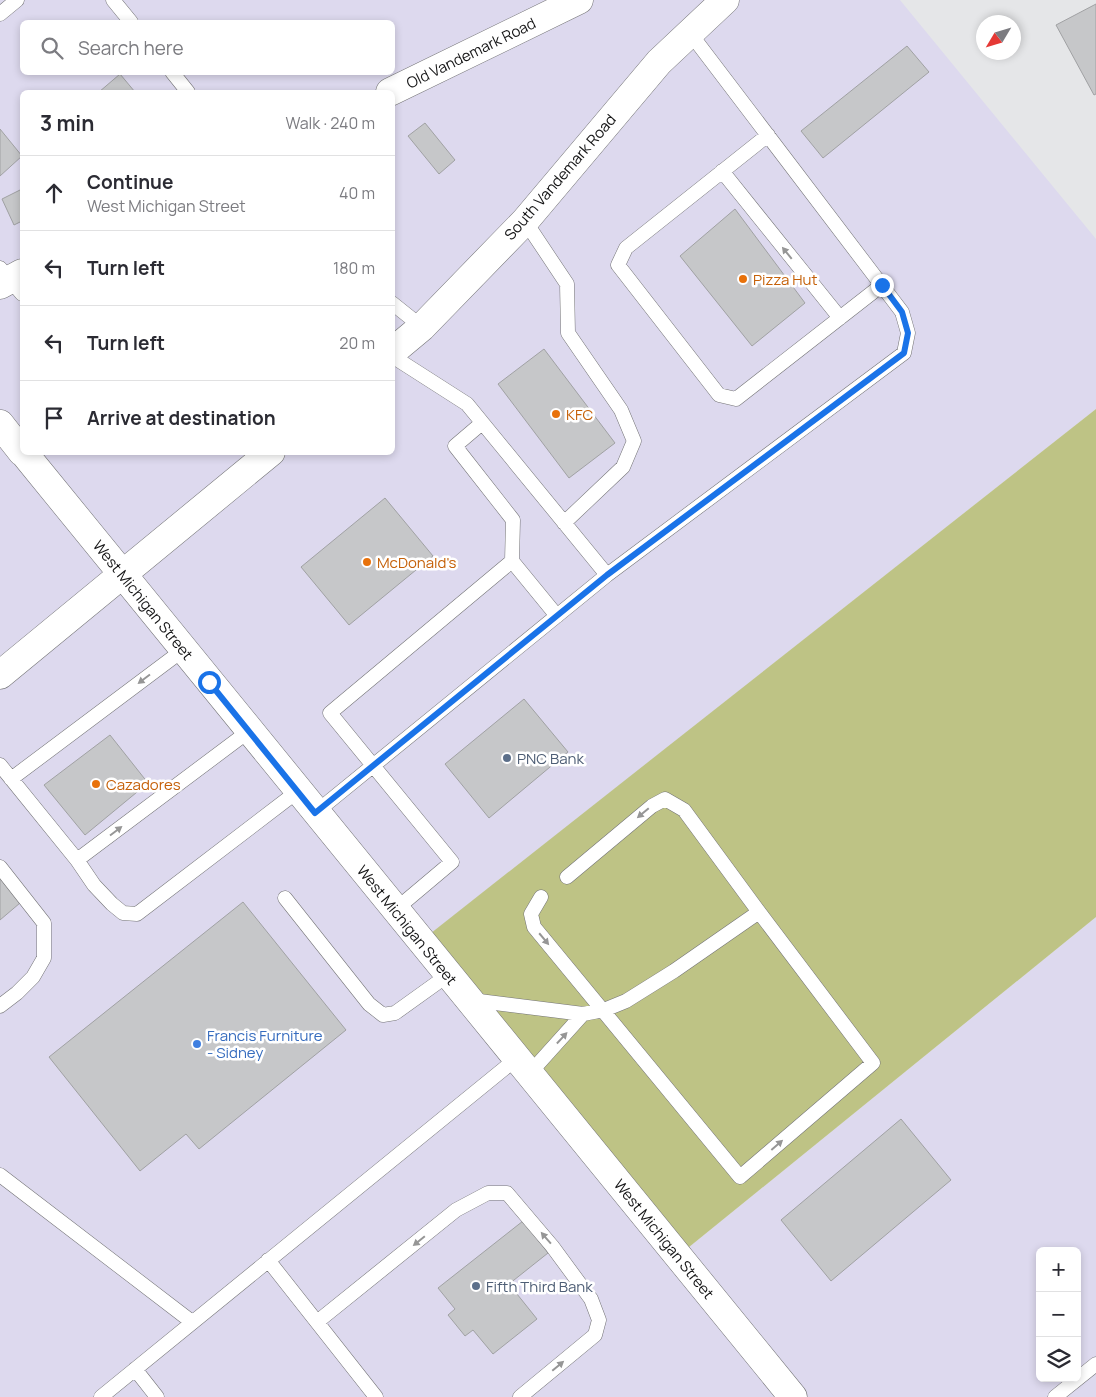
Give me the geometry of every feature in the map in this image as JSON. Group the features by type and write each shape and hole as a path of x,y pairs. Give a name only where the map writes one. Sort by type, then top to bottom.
{"main road":[{"name":"Old Vandemark Road","path":"394,90 578,0"},
{"name":"South Vandemark Road","path":"395,350 422,327 525,220 659,62 725,0"},
{"name":"West Michigan Street","path":"0,424 20,448"},
{"name":"West Michigan Street","path":"25,455 315,813 793,1397"},
{"path":"0,675 267,455"}],"lane":[{"path":"0,14 17,0"},
{"path":"113,0 129,20"},
{"path":"315,813 607,575 904,353 908,333 902,312 690,33"},
{"path":"174,75 186,90"},
{"path":"768,135 626,248 618,265 719,395 736,399 882,285"},
{"path":"722,171 840,318"},
{"path":"525,220 567,284 568,333 622,410 634,440 623,467 564,523"},
{"path":"395,305 422,327"},
{"path":"395,358 467,404 607,575"},
{"path":"482,423 455,446 513,520 512,561 557,616"},
{"path":"395,910 452,862 330,713 512,561"},
{"path":"11,779 183,650"},
{"path":"77,860 249,731"},
{"path":"0,765 77,860 94,885 123,913 137,914 298,790"},
{"path":"541,897 531,914 534,927 740,1177 873,1064 758,912 684,810 665,799 652,806 567,877"},
{"path":"0,867 44,923 44,958 33,977 0,1006"},
{"path":"285,898 369,1004 382,1015 395,1013 448,976"},
{"path":"468,1000 584,1014 604,1010 626,1001 674,971 758,912"},
{"path":"101,1397 268,1260 522,1066 584,1014"},
{"path":"0,1176 192,1322"},
{"path":"317,1322 456,1210 488,1193 507,1193 552,1246 591,1299 599,1320 595,1335 520,1397"},
{"path":"268,1260 376,1397"},
{"path":"1055,1397 1096,1364"},
{"path":"135,1369 157,1397"}],"shaded area":[{"path":"0,0 900,0 1096,239 1096,409 421,942 678,1256 1096,917 1096,1397 0,1397"}],"green space":[{"path":"1096,409 1096,917 678,1256 421,941"}],"building":[{"path":"1096,4 1096,94 1094,95 1056,25"},
{"path":"907,46 929,72 823,158 801,131"},
{"path":"121,75 133,90 101,90"},
{"path":"425,123 455,160 439,174 408,136"},
{"path":"0,129 20,154 20,158 0,176"},
{"path":"20,190 20,222 14,225 2,199"},
{"name":"Pizza Hut","path":"735,209 805,303 752,346 680,256"},
{"name":"KFC","path":"544,349 615,443 569,478 498,384"},
{"name":"McDonald's","path":"385,498 433,556 349,625 301,567"},
{"name":"PNC Bank","path":"524,699 568,752 489,818 445,764"},
{"name":"Cazadores","path":"110,735 148,783 85,835 44,785"},
{"path":"0,878 20,903 0,920"},
{"name":"Francis Furniture - Sidney","path":"243,902 346,1030 199,1149 186,1134 140,1171 49,1057"},
{"path":"901,1119 951,1180 831,1281 781,1220"},
{"name":"Fifth Third Bank","path":"523,1221 548,1253 509,1284 537,1319 493,1354 473,1330 465,1336 448,1315 455,1309 438,1288"}],"place":[{"name":"Pizza Hut","path":"743,279"},
{"name":"KFC","path":"556,414"},
{"name":"McDonald's","path":"367,562"},
{"name":"PNC Bank","path":"507,758"},
{"name":"Cazadores","path":"96,784"},
{"name":"Francis Furniture - Sidney","path":"197,1044"},
{"name":"Fifth Third Bank","path":"476,1286"}],"route":[{"path":"209,682 315,813 607,575 904,353 908,333 902,312 882,285"}]}
